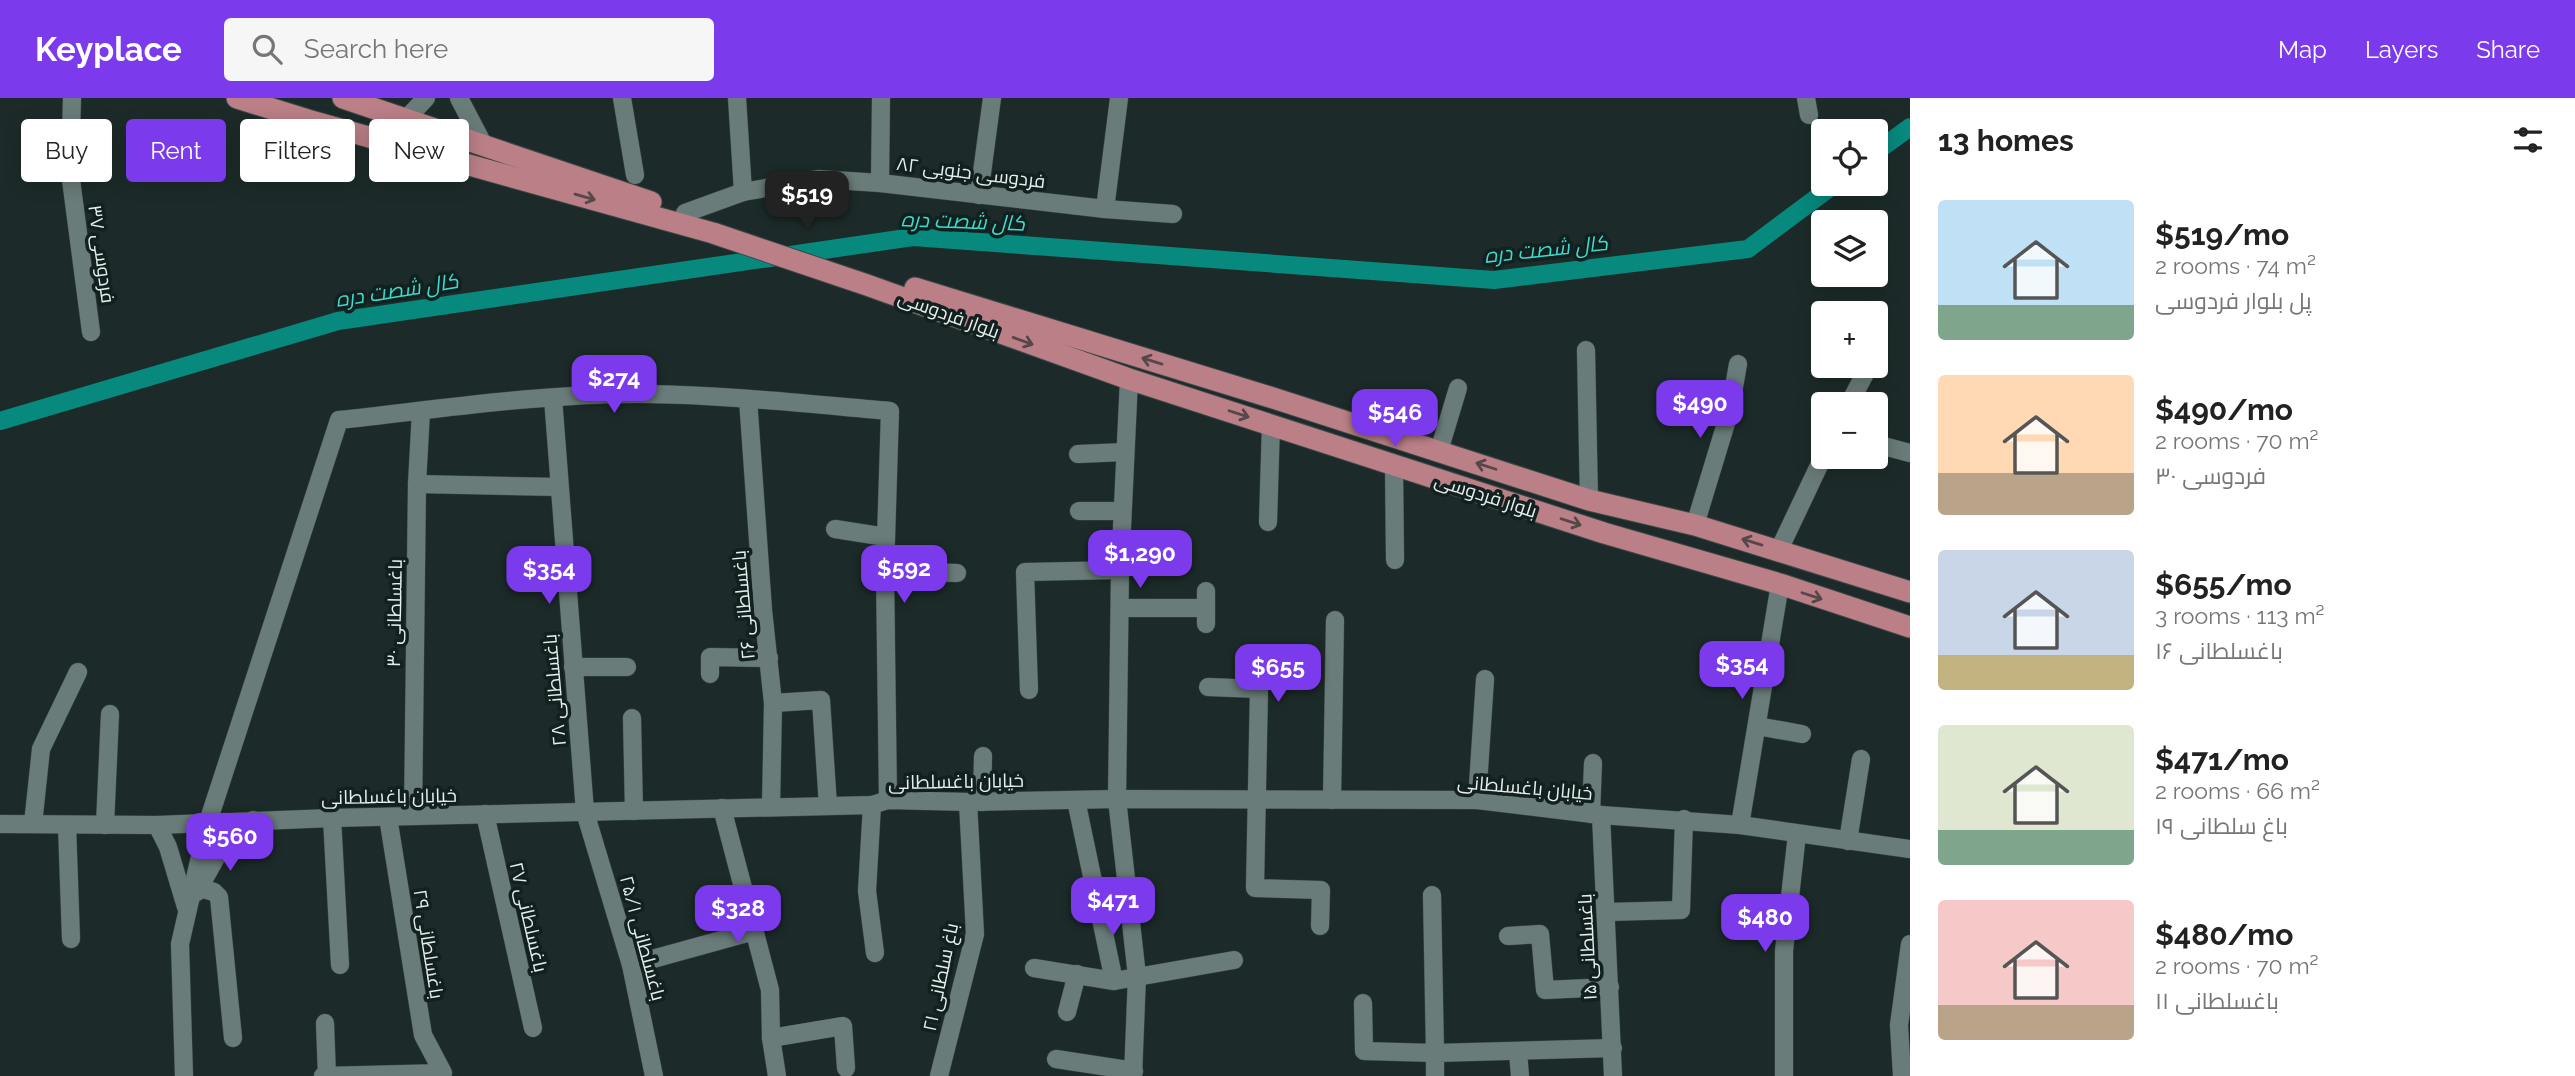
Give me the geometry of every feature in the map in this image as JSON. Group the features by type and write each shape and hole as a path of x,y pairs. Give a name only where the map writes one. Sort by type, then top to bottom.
{"main road":[{"path":"237,98 345,131 715,228 875,281"},
{"path":"342,98 685,213 715,228"},
{"name":"بلوار فردوسی","path":"875,281 1129,379 1604,533 1780,584 1910,627"},
{"name":"بلوار فردوسی","path":"875,281 1273,398 1589,500 1696,524 1910,592"},
{"path":"1366,454 1375,444 1372,431"},
{"path":"1404,468 1416,450 1431,449"}],"street":[{"name":"فردوسی ۳۷","path":"72,98 70,172 92,332"},
{"path":"407,118 426,98"},
{"path":"459,98 483,144"},
{"path":"622,98 635,175"},
{"path":"737,98 743,192"},
{"path":"880,183 881,98"},
{"path":"979,195 992,98"},
{"path":"1105,209 1119,98"},
{"name":"فردوسی جنوبی ۸۲","path":"685,213 743,192 818,179 880,183 1105,209 1173,214"},
{"path":"1586,350 1589,500"},
{"path":"1696,524 1730,410 1738,364"},
{"path":"1056,1059 1133,1074 1137,976 1116,799 1120,570 1129,379"},
{"path":"1431,449 1458,388"},
{"path":"184,1076 180,944 187,910 208,822 339,420 553,398 645,394 748,399 890,411 880,802 867,891 875,953"},
{"name":"باغسلطانی ۲۸","path":"553,398 586,812"},
{"name":"باغسلطانی ۲۶","path":"748,399 763,610 773,703 771,807"},
{"name":"باغسلطانی ۳۰","path":"413,816 417,484 421,411"},
{"path":"1268,522 1271,424"},
{"path":"1888,447 1910,453"},
{"path":"1078,454 1125,452"},
{"path":"1395,560 1404,468"},
{"path":"1779,550 1817,469"},
{"path":"417,484 559,487"},
{"path":"1079,512 1122,511"},
{"path":"835,529 886,537"},
{"path":"1029,690 1025,572 1120,570"},
{"path":"885,571 957,573"},
{"path":"1740,825 1780,584"},
{"path":"1121,608 1206,608"},
{"path":"1332,800 1335,620"},
{"path":"710,674 710,657 769,658"},
{"path":"573,667 627,667"},
{"path":"33,824 41,749 78,672"},
{"path":"1477,800 1485,679"},
{"path":"1208,687 1259,689 1255,888 1321,890 1320,926"},
{"path":"773,703 821,700 828,806"},
{"path":"105,825 110,714"},
{"path":"632,718 634,811"},
{"path":"1757,726 1802,734"},
{"name":"باغ سلطانی ۲۱","path":"939,1076 975,934 975,802 983,755"},
{"path":"1848,841 1861,759"},
{"name":"باغسلطانی ۱۵","path":"1593,763 1607,912 1613,1076"},
{"name":"خیابان باغسلطانی","path":"0,824 157,825 253,820 828,806 880,802 1116,799 1477,800 1596,815 1684,819 1740,825 1910,847"},
{"path":"1076,800 1114,981"},
{"path":"722,808 770,990 771,1038 777,1076"},
{"name":"باغسلطانی ۲۵/۱","path":"586,812 631,965 653,1076"},
{"name":"باغسلطانی ۲۷","path":"485,814 533,1028"},
{"name":"باغسلطانی ۲۹","path":"378,1075 443,1073 423,1035 388,817"},
{"path":"332,818 340,965"},
{"path":"1607,912 1681,910 1684,819"},
{"path":"187,910 219,854 253,820"},
{"path":"66,825 71,939"},
{"path":"157,825 168,847 187,910"},
{"path":"1784,1076 1784,951 1797,834"},
{"path":"200,888 214,892 219,897 233,1038"},
{"path":"1432,895 1434,1076"},
{"path":"631,965 754,931"},
{"path":"1508,936 1541,934 1545,990 1610,987"},
{"path":"1902,1076 1899,1025 1910,944"},
{"path":"1034,968 1114,981 1234,960"},
{"path":"1068,1012 1077,974"},
{"path":"1363,1003 1364,1051 1435,1053 1613,1048"},
{"path":"325,1023 325,1076 378,1075"},
{"path":"771,1038 843,1026 846,1068"},
{"path":"1518,1052 1520,1076"}],"waterway":[{"name":"کال شصت دره","path":"1888,143 1910,127"},
{"name":"کال شصت دره","path":"0,421 338,321 913,237 1494,280 1748,249 1819,196"}]}
